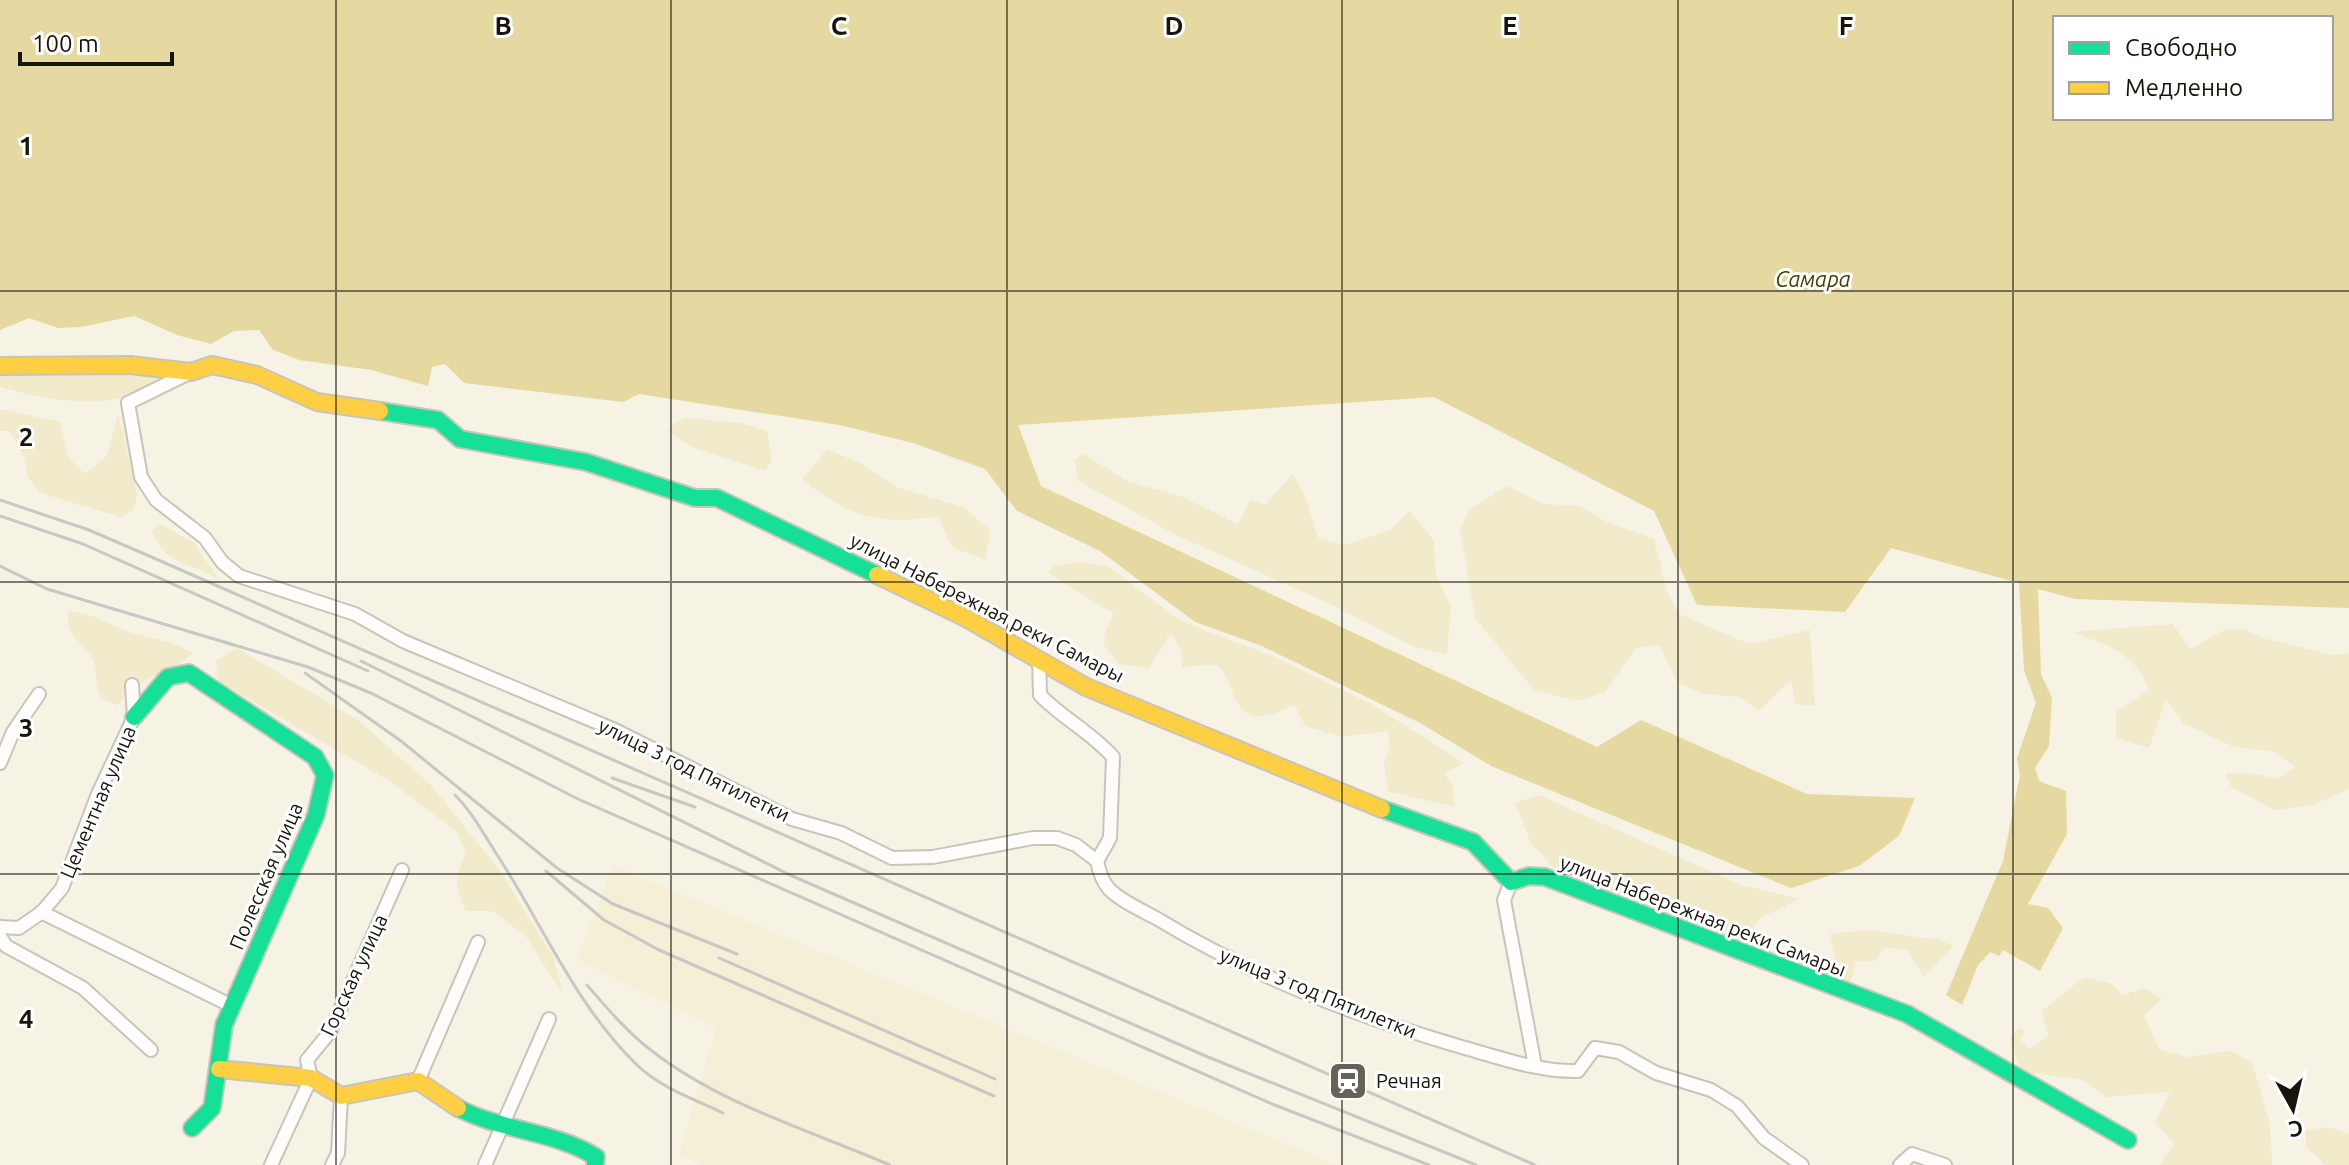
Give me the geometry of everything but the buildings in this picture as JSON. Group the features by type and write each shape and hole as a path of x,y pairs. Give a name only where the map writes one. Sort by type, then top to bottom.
{"street":[{"name":"улица Набережная реки Самары","path":"0,366 130,365 191,372 212,365 257,375 317,402 438,420 460,439 586,462 695,498 717,498 808,538 1039,658 1086,687 1420,825 1473,842 1511,882 1529,876 1545,877 1907,1014 2128,1140"},
{"name":"улица 3 год Пятилетки","path":"191,372 128,403 141,477 156,500 205,538 222,562 239,576 355,614 403,641 615,730 792,819 841,833 892,858 933,857 1045,838 1076,845 1097,861 1100,874 1110,890 1203,947 1392,1027 1535,1066 1578,1071 1595,1048 1619,1052 1656,1073 1711,1090 1737,1106 1764,1138 1802,1165"},
{"path":"1039,658 1040,695 1058,714 1103,746 1113,757 1110,838 1097,861"},
{"name":"Полесская улица","path":"134,717 168,677 189,673 315,757 325,775 316,815 224,1025 212,1108 192,1128"},
{"name":"Цементная улица","path":"0,927 19,928 41,912 62,888 98,794 134,717 132,685"},
{"path":"0,763 13,732 39,694"},
{"name":"Горская улица","path":"271,1165 311,1078 307,1060 330,1032 402,870"},
{"path":"1511,882 1504,900 1535,1066"},
{"path":"41,912 232,1006"},
{"path":"0,936 6,946 83,988 151,1050"},
{"path":"418,1081 478,942"},
{"path":"485,1165 549,1019"},
{"path":"219,1069 311,1078 341,1096 418,1081 453,1107 502,1126 581,1146 596,1157 595,1165"},
{"path":"332,1165 338,1153 341,1096"},
{"path":"1900,1165 1912,1154 1945,1165"}],"shaded area":[{"path":"115,370 170,374 152,387 132,395 88,402 42,397 0,387 0,373"},
{"path":"0,409 60,422 68,457 85,474 107,456 118,414 137,494 134,510 121,517 40,493 28,477 25,459 10,431 0,431"},
{"path":"684,418 741,423 767,431 772,461 765,471 692,447 666,430"},
{"path":"827,449 864,465 896,487 963,507 991,531 985,560 952,547 938,517 897,520 866,516 820,493 802,480"},
{"path":"1083,454 1129,482 1180,496 1238,524 1250,500 1265,505 1292,474 1304,493 1318,538 1344,545 1391,530 1410,511 1434,541 1436,575 1451,606 1447,654 1414,647 1330,604 1178,536 1078,481 1075,460"},
{"path":"1507,486 1544,504 1580,506 1607,522 1654,539 1667,591 1679,614 1749,644 1810,630 1815,706 1795,704 1791,679 1759,711 1740,697 1704,694 1678,683 1659,645 1636,648 1605,692 1578,701 1534,690 1475,618 1460,529 1469,510"},
{"path":"159,523 194,543 219,580 166,552 152,532"},
{"path":"1082,562 1107,566 1181,621 1277,658 1371,704 1464,763 1444,773 1452,784 1455,807 1388,791 1384,763 1390,747 1387,731 1342,737 1305,726 1294,704 1272,714 1256,716 1245,712 1222,670 1214,665 1182,668 1181,651 1171,632 1149,668 1119,664 1104,645 1105,632 1114,614 1048,573 1054,566"},
{"path":"68,611 91,616 193,653 174,667 137,686 118,705 108,702 97,688 93,660 72,634"},
{"path":"2173,624 2190,649 2226,629 2245,629 2262,638 2333,655 2349,653 2349,789 2312,805 2274,810 2231,787 2226,773 2257,774 2278,779 2295,767 2275,752 2234,747 2183,723 2166,699 2149,748 2116,738 2116,712 2149,690 2136,667 2119,652 2072,632"},
{"path":"237,648 359,721 431,785 501,872 554,959 563,994 525,935 492,911 466,911 457,882 466,852 457,832 391,782 218,681 216,661"},
{"path":"1539,795 1741,885 1800,899 1760,918 1743,939 1689,922 1658,905 1558,873 1531,843 1515,803"},
{"path":"613,866 1337,1165 703,1165 678,1155 716,1029 577,960"},
{"path":"1868,930 1940,940 1953,946 1924,977 1907,950 1885,947 1875,961 1856,961 1851,983 1838,978 1830,934"},
{"path":"2084,977 2110,983 2122,995 2145,988 2162,999 2144,1015 2159,1049 2186,1057 2231,1051 2252,1062 2270,1124 2272,1165 2159,1165 2174,1144 2155,1123 2170,1092 2106,1097 2083,1080 2020,1071 2010,1039 2019,1028 2025,1030 2020,1041 2030,1049 2048,1035 2042,1011"},
{"path":"2328,1127 2349,1134 2349,1165 2325,1165 2306,1146 2306,1130"}],"water":[{"name":"Самара","path":"0,0 2349,0 2349,608 2075,599 2038,589 2041,674 2052,698 2049,746 2035,768 2039,781 2066,791 2067,834 2028,904 2048,908 2063,928 2040,971 2003,950 1999,956 1990,952 1978,965 1962,1005 1946,995 2003,861 2020,775 2017,758 2036,703 2024,670 2019,583 1891,548 1845,612 1697,605 1654,511 1434,397 1018,425 1041,486 1597,747 1641,720 1807,794 1915,798 1899,836 1859,866 1791,888 1491,766 1422,724 1262,646 1195,622 1100,551 1017,511 985,469 913,443 839,425 639,394 623,402 464,383 445,364 432,367 428,386 371,370 299,360 273,350 259,330 234,331 211,344 177,335 134,316 81,327 58,328 29,318 0,330"}],"railway":[{"path":"0,500 89,530 140,552 1535,1165"},
{"path":"0,516 83,544 368,671"},
{"path":"0,566 47,589 234,645"},
{"path":"224,642 308,667 373,694 578,799 1272,1104 1429,1165"},
{"path":"361,661 790,875 1208,1057 1476,1165"},
{"path":"305,673 401,741 557,868 613,904 737,954"},
{"path":"612,778 695,807"},
{"path":"455,795 481,828 560,962 615,1041 656,1080 723,1113"},
{"path":"546,871 604,920 659,950 994,1096"},
{"path":"719,958 995,1079"},
{"path":"587,985 634,1036 679,1070 767,1115 890,1165"}],"traffic: fast":[{"path":"380,411 438,420 460,439 586,462 695,498 717,498 877,575"},
{"path":"134,717 168,677 189,673 315,757 325,775 316,815 224,1025 212,1108 192,1128"},
{"path":"1382,809 1473,842 1511,882 1529,876 1545,877 1907,1014 2128,1140"},
{"path":"458,1108 492,1122 580,1148 596,1157 595,1165"}],"traffic: slow":[{"path":"0,366 130,365 191,372 212,365 257,375 317,402 380,411"},
{"path":"877,575 966,618 1086,687 1382,809"},
{"path":"219,1069 311,1078 341,1096 418,1081 458,1108"}],"place":[{"name":"Речная","path":"1348,1081"}]}
